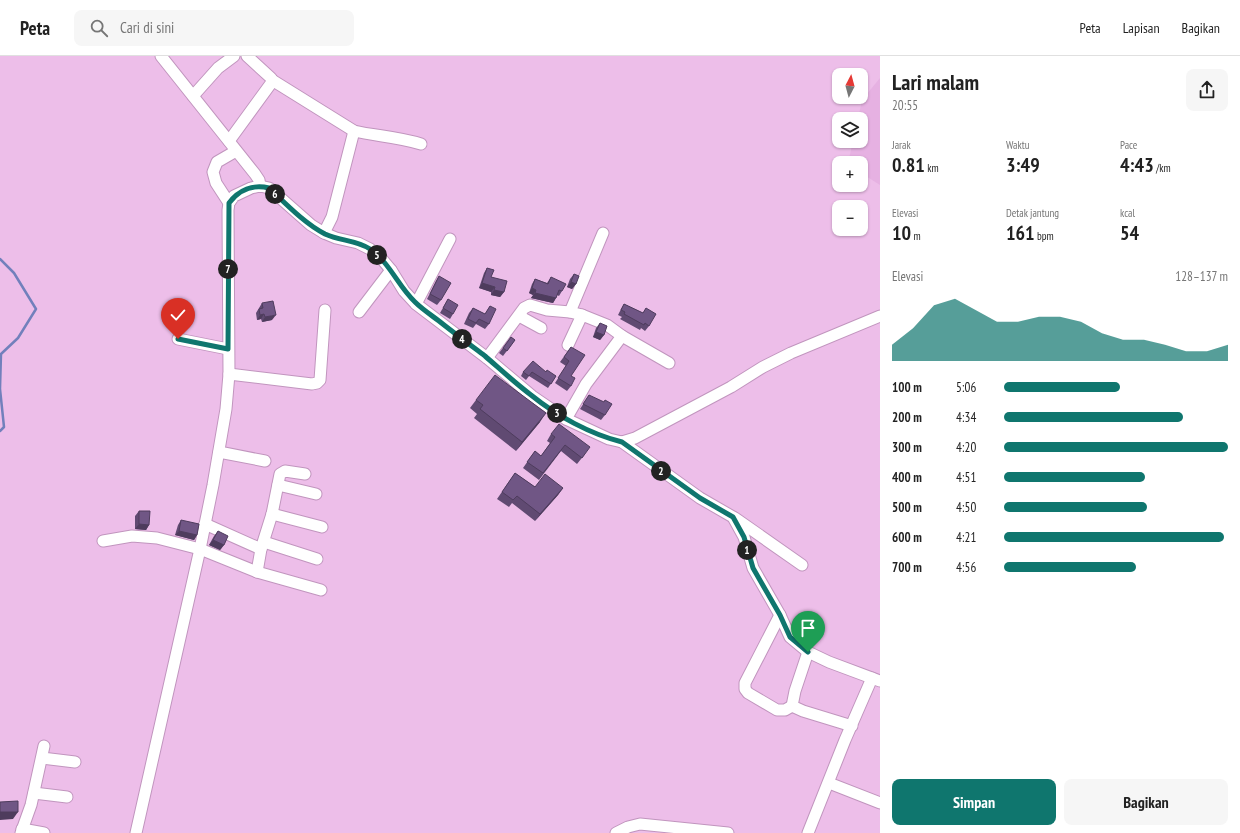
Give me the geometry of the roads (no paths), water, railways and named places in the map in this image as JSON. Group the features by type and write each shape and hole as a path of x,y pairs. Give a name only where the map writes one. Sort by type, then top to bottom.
{"street":[{"path":"193,96 218,68 234,56"},
{"path":"247,56 272,80 354,131 421,144"},
{"path":"164,57 259,180 260,186"},
{"path":"229,140 272,80"},
{"path":"324,233 332,217 354,131"},
{"path":"136,833 200,549 226,409 229,374 229,203 216,183 213,172 214,167 218,162 236,151"},
{"path":"229,203 234,196 251,188 260,186 269,188 311,225 324,233 336,238 358,243 370,249 381,258 391,270 404,291 416,304 487,358 532,396 566,419 609,439 622,442 700,498 733,517 802,565"},
{"path":"570,312 603,233"},
{"path":"416,304 450,239"},
{"path":"359,312 391,270"},
{"path":"487,358 526,306 530,305 547,310 570,312 582,315 607,325 622,336 669,363"},
{"path":"229,374 312,384 317,383 320,380 325,310"},
{"path":"568,345 582,315"},
{"path":"519,316 541,328"},
{"path":"622,442 635,438 731,388 763,367 791,353 880,316"},
{"path":"566,419 586,384 622,336"},
{"path":"178,339 228,349"},
{"path":"219,452 265,461"},
{"path":"257,572 282,472 285,471 305,474"},
{"path":"278,485 316,494"},
{"path":"272,514 322,528"},
{"path":"733,517 744,537 753,568 780,615 790,637 808,652 829,662 876,679 852,726 808,833"},
{"path":"205,524 263,546 317,559"},
{"path":"103,541 132,536 144,536 200,549 257,572 321,590"},
{"path":"780,615 745,683 744,689 748,693 777,710 785,710 792,706 795,691 808,652"},
{"path":"792,706 802,711 852,726"},
{"path":"44,746 31,805 22,831 44,833"},
{"path":"42,758 75,762"},
{"path":"829,783 880,803"},
{"path":"34,792 67,797"},
{"path":"616,833 633,825 640,824 650,829 728,833"}],"waterway":[{"path":"0,259 14,273 36,309 18,338 1,354 0,389 4,427 0,431"}]}
